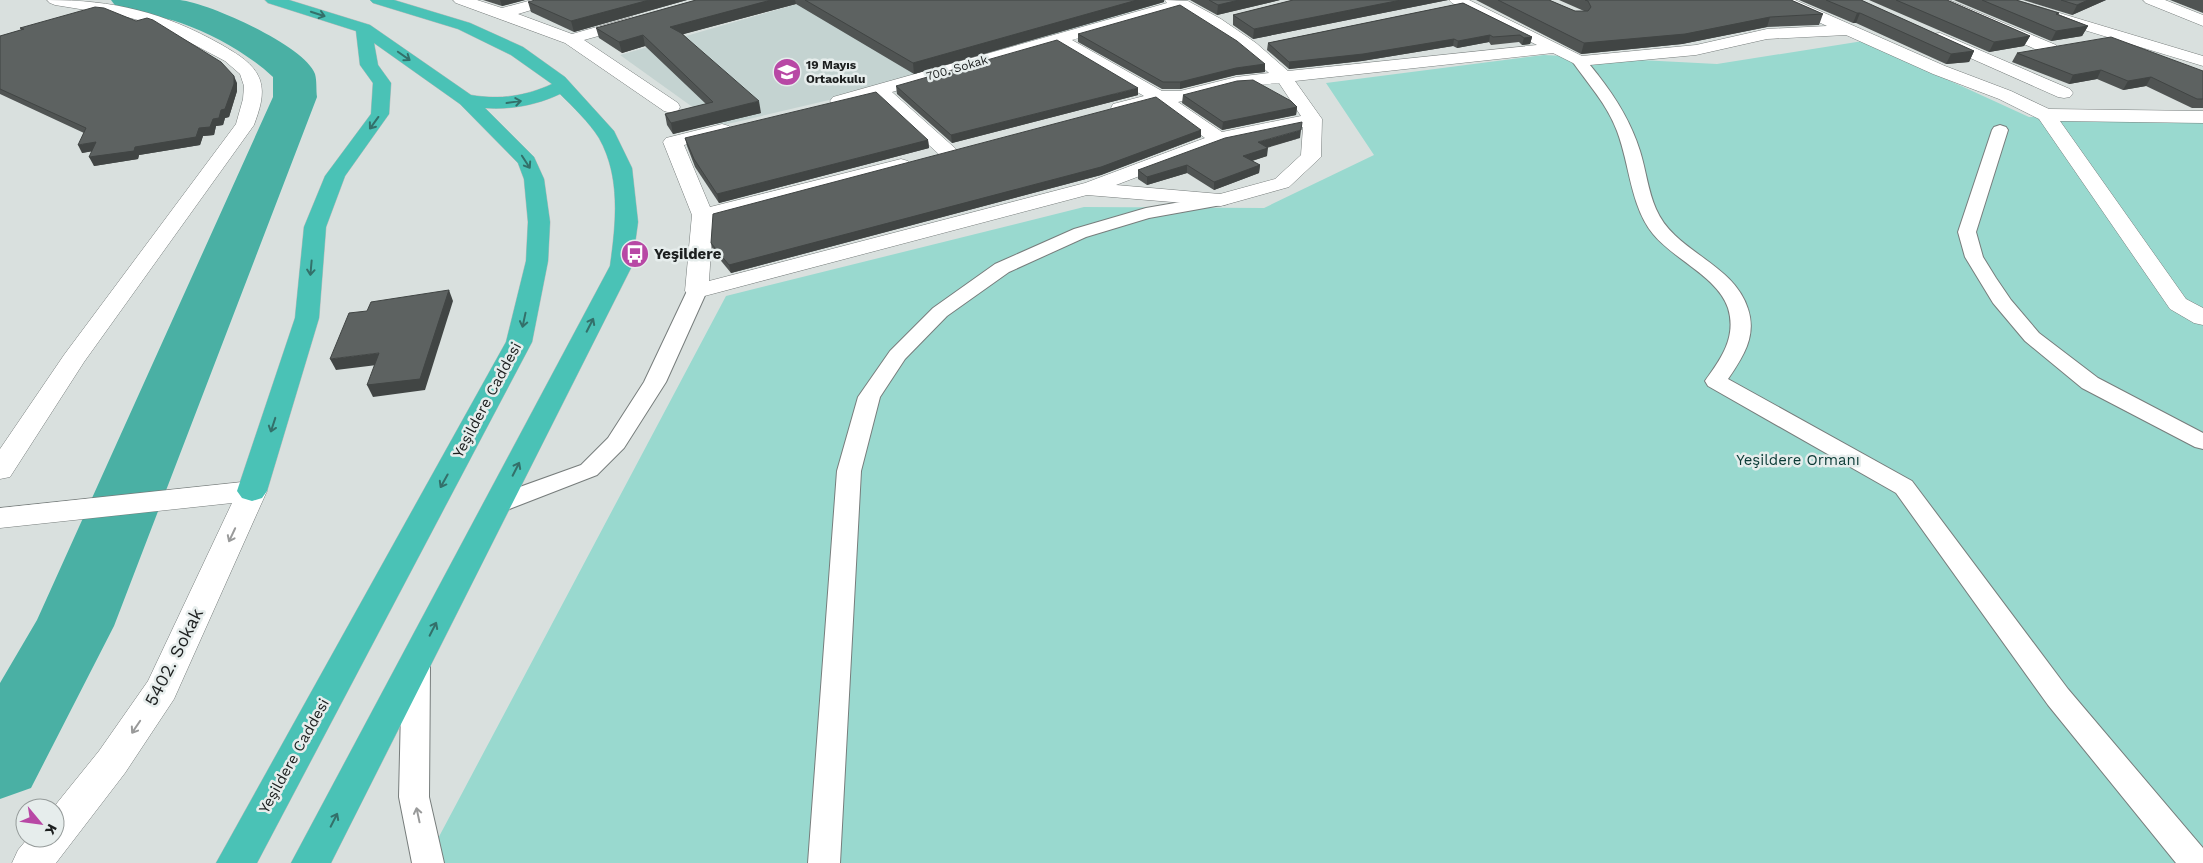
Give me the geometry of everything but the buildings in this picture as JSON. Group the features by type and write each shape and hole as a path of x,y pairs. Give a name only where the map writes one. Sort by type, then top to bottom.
{"highway":[{"name":"Yeşildere Caddesi","path":"236,863 519,342 537,261 539,222 534,179 527,161 466,100 364,28 273,0"},
{"path":"312,863 621,266 627,222 622,168 607,134 559,82 517,51 464,26 378,0"},
{"path":"252,491 307,318 315,227 335,176 380,114 382,83 369,65 364,28"},
{"path":"466,100 484,103 515,102 533,98 562,86"}],"street":[{"path":"0,470 73,360 245,125 253,105 253,89 248,73 228,56 186,33 163,22 55,0"},
{"path":"461,0 502,12 571,39 707,134"},
{"path":"502,12 550,0"},
{"path":"1782,0 1939,70 2005,95 2046,115 2203,117"},
{"path":"1936,0 2050,49"},
{"path":"2151,0 2203,21"},
{"path":"2006,1 2203,61"},
{"path":"1087,189 1221,200 1282,183 1311,157 1314,119 1284,76 1259,45 1224,20 1177,2"},
{"name":"700. Sokak","path":"822,106 1058,39 1177,2"},
{"path":"1457,4 1556,48 1579,62 1696,50 1767,34 1851,30"},
{"path":"571,39 645,18"},
{"path":"1927,32 2064,93"},
{"path":"2087,43 2124,36"},
{"path":"1058,39 1159,97 1219,139"},
{"path":"1939,70 2069,46"},
{"path":"1101,112 1159,97 1180,96 1236,82 1556,48"},
{"path":"880,91 948,153"},
{"path":"2046,115 2178,304 2203,318"},
{"path":"736,127 673,142 703,215 697,291 1087,189 1219,139 1314,119"},
{"path":"703,215 968,148"},
{"path":"5,518 252,491"},
{"name":"5402. Sokak","path":"65,821 112,762 162,688 252,491"},
{"path":"32,863 44,848"}],"lane":[{"path":"1579,62 1610,99 1629,141 1643,200 1660,230 1724,286 1737,306 1743,329 1738,351 1716,381 1904,487 2058,696 2192,860 2198,863"},
{"path":"2000,130 1967,232 1974,257 2003,303 2032,337 2090,383 2203,442"},
{"path":"824,863 849,471 869,397 897,355 940,312 1002,268 1080,233 1146,213 1221,200"},
{"path":"498,504 588,470 616,443 655,382 697,291"},
{"path":"416,661 414,797 428,863"}],"shaded area":[{"name":"19 Mayıs Ortaokulu","path":"811,0 1147,0 1158,4 876,89 719,126 620,55"}],"green space":[{"name":"Yeşildere Ormanı","path":"1863,41 2029,117 2203,121 2203,863 425,863 726,296 1084,207 1264,208 1374,155 1326,83 1544,55 1717,64"}],"waterway":[{"path":"0,762 74,626 295,97 294,74 271,53 237,34 192,14 130,0"}],"place":[{"name":"19 Mayıs Ortaokulu","path":"787,72"},
{"name":"Yeşildere","path":"635,254"}]}
